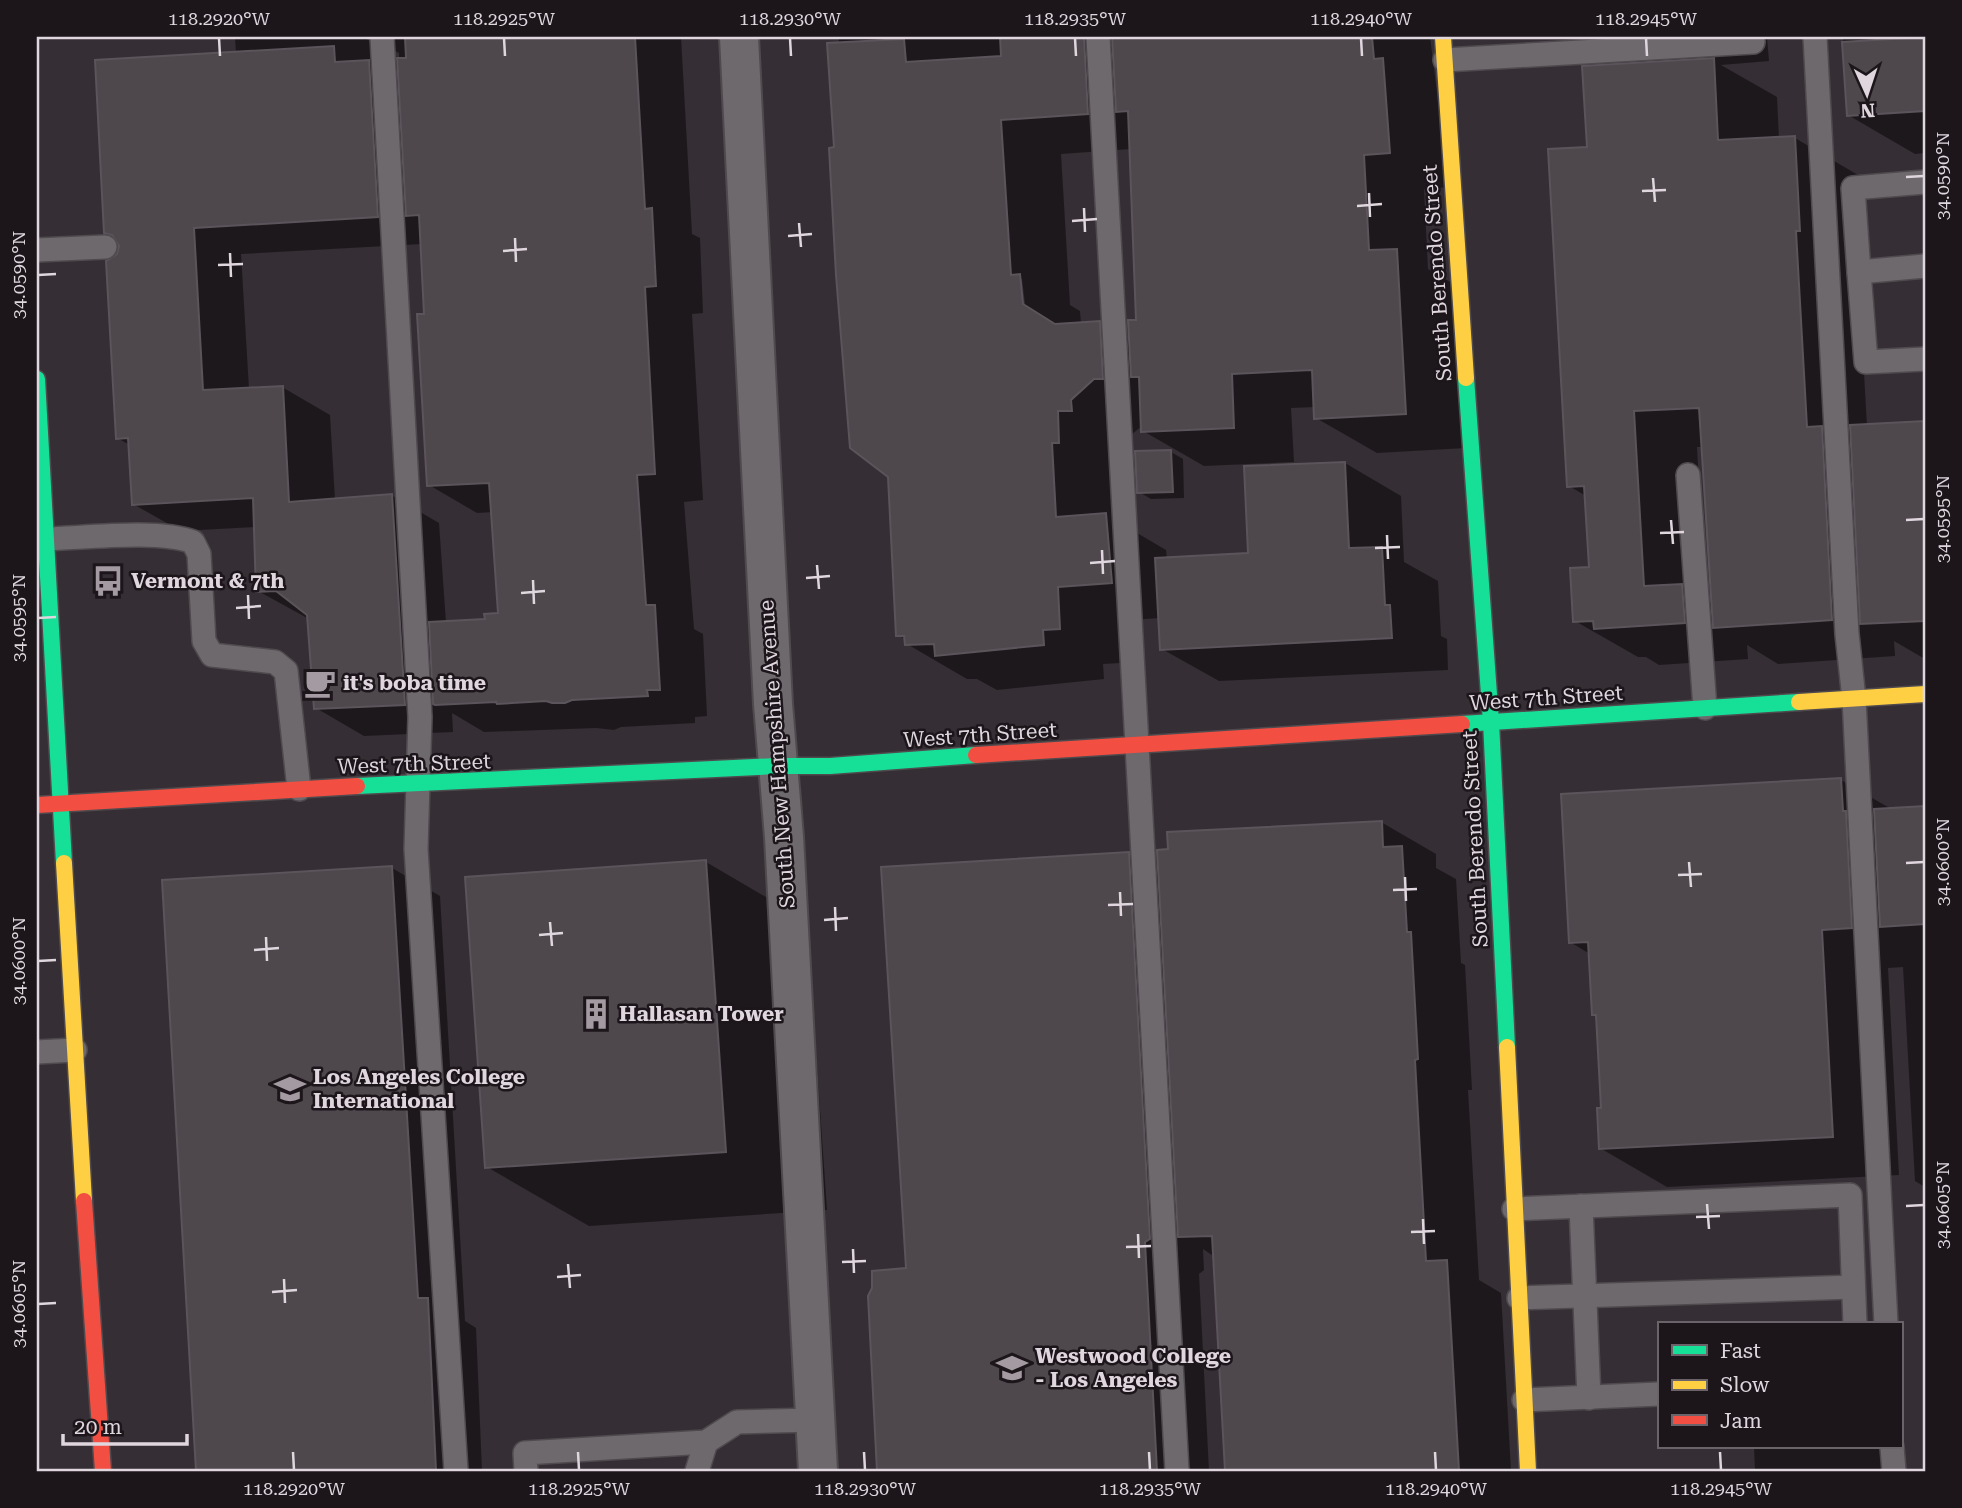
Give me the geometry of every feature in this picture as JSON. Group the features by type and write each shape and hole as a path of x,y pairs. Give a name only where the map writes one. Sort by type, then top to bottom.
{"street":[{"name":"South New Hampshire Avenue","path":"739,37 777,766 784,850 818,1471"},
{"name":"South Berendo Street","path":"1443,37 1491,722 1528,1471"},
{"path":"37,379 40,482 46,539 44,666 61,804 103,1471"},
{"name":"West 7th Street","path":"37,805 299,789 777,766 830,766 1925,694"}],"lane":[{"path":"382,37 420,717 416,849 456,1471"},
{"path":"1098,37 1177,1471"},
{"path":"1815,37 1847,634 1854,699 1886,1322"},
{"path":"1445,60 1753,42"},
{"path":"1925,182 1853,188 1866,362 1925,359"},
{"path":"37,250 105,247"},
{"path":"1859,272 1925,266"},
{"path":"1688,475 1705,708"},
{"path":"46,539 180,537 192,542 199,554 204,641 212,655 275,662 285,671 299,789"},
{"path":"37,1052 75,1049"},
{"path":"1514,1209 1850,1195 1855,1322"},
{"path":"1581,1206 1590,1398"},
{"path":"1519,1298 1853,1287"},
{"path":"1524,1400 1658,1394"},
{"path":"525,1462 706,1442 737,1422 815,1420"},
{"path":"697,1471 706,1442"},
{"path":"1892,1448 1894,1471"}],"building":[{"path":"405,37 635,37 645,209 652,208 656,286 645,287 655,474 637,475 646,605 655,605 660,690 647,690 648,696 572,700 565,703 546,701 433,704 429,622 485,619 484,614 498,613 489,483 427,486 417,314 424,314 419,215 406,216 397,58 406,58"},
{"path":"1000,37 1084,37 1088,114 1001,120 1011,275 1020,274 1023,304 1055,324 1100,321 1103,379 1094,379 1071,400 1072,411 1058,411 1059,443 1052,443 1056,517 1106,513 1112,583 1058,587 1060,629 1043,630 1044,645 935,656 934,644 905,645 904,636 896,636 888,477 850,448 836,275 829,148 834,147 827,43 904,39 906,62 1001,56"},
{"path":"1112,37 1372,37 1374,59 1383,58 1390,153 1364,155 1369,250 1397,249 1406,414 1314,419 1312,370 1232,374 1234,428 1141,432 1139,377 1131,377 1128,320 1136,320 1128,111 1116,112"},
{"path":"1925,37 1925,111 1847,116 1842,42"},
{"path":"334,46 335,62 369,60 378,217 194,228 203,390 283,386 289,502 392,494 405,705 314,709 307,615 276,591 256,592 253,498 132,505 128,438 116,439 106,261 117,254 119,246 112,235 104,233 95,60"},
{"path":"1714,58 1718,140 1795,136 1800,231 1796,231 1807,427 1822,426 1832,620 1713,628 1699,408 1634,411 1644,586 1682,584 1685,623 1594,629 1593,621 1573,622 1570,568 1589,567 1584,486 1567,487 1548,149 1587,147 1582,66"},
{"path":"1925,421 1925,621 1860,624 1850,425"},
{"path":"1171,450 1173,492 1137,493 1135,451"},
{"path":"1345,462 1349,548 1382,547 1385,605 1390,605 1392,638 1160,650 1155,558 1248,553 1244,466"},
{"path":"1841,778 1843,811 1846,811 1852,928 1822,930 1833,1137 1599,1149 1597,1108 1601,1108 1596,1015 1592,1015 1588,942 1569,943 1561,794"},
{"path":"1925,806 1925,924 1880,927 1874,809"},
{"path":"1382,821 1383,847 1402,846 1407,932 1411,932 1426,1261 1447,1260 1459,1471 1225,1471 1212,1236 1178,1237 1157,850 1168,849 1167,832"},
{"path":"1129,852 1150,1239 1145,1242 1157,1471 877,1471 868,1296 872,1288 872,1271 906,1268 881,867"},
{"name":"Hallasan Tower","path":"706,860 726,1152 485,1168 465,877"},
{"name":"Los Angeles College International","path":"392,866 418,1298 428,1298 436,1471 196,1471 162,880"}],"traffic: fast":[{"path":"1466,378 1491,722 1507,1047"},
{"path":"37,379 64,863"},
{"path":"1462,724 1799,702"},
{"path":"357,786 777,766 830,766 976,755"}],"traffic: slow":[{"path":"1443,37 1466,378"},
{"path":"1799,702 1925,694"},
{"path":"64,863 84,1201"},
{"path":"1507,1047 1528,1471"}],"traffic: jam":[{"path":"976,755 1462,724"},
{"path":"37,805 357,786"},
{"path":"84,1201 103,1471"}],"place":[{"name":"Vermont & 7th","path":"108,581"},
{"name":"it's boba time","path":"320,683"},
{"name":"Hallasan Tower","path":"596,1014"},
{"name":"Los Angeles College International","path":"290,1089"},
{"name":"Westwood College - Los Angeles","path":"1012,1368"}]}
